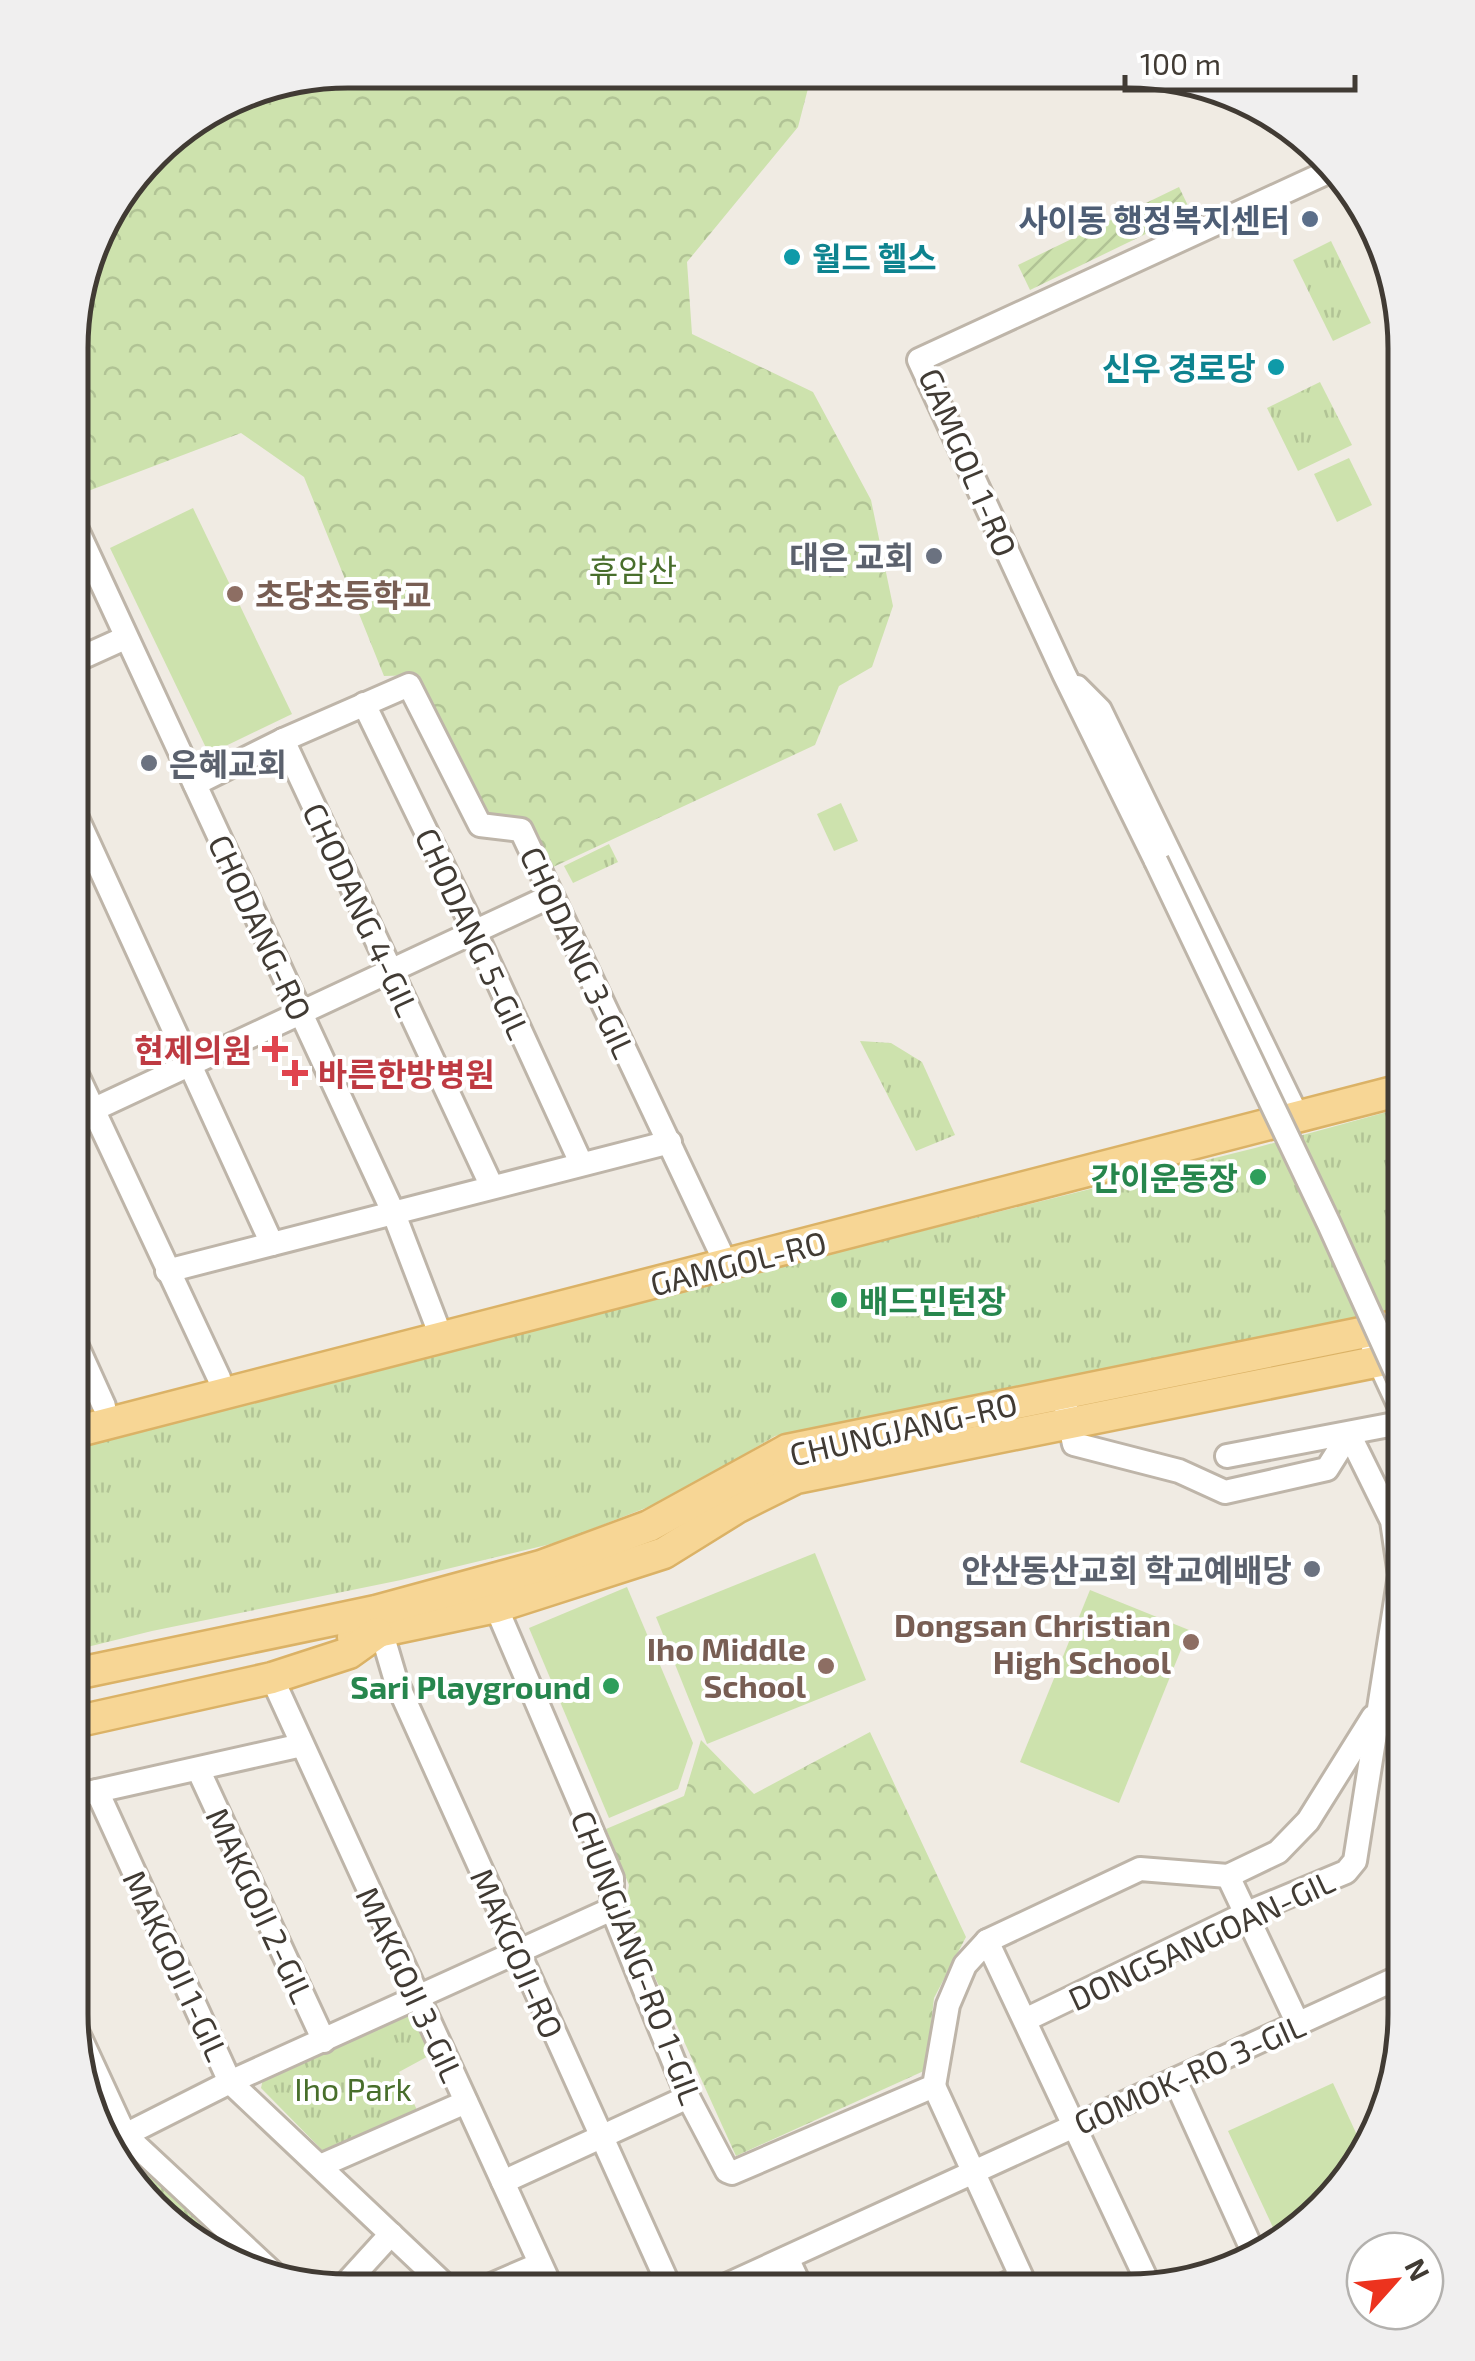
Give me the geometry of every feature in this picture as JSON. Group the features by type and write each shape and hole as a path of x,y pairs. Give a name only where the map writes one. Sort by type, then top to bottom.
{"main road":[{"name":"GAMGOL-RO","path":"88,1410 440,1331 1282,1114 1388,1083"},
{"name":"GAMGOL-RO","path":"88,1428 720,1251 1282,1114 1388,1093"},
{"name":"CHUNGJANG-RO","path":"88,1691 378,1621 541,1566 648,1526 787,1450 1064,1392 1387,1343"},
{"name":"CHUNGJANG-RO","path":"88,1672 378,1621 496,1607 664,1553 738,1507 796,1478 1069,1425 1387,1343"},
{"path":"88,1654 337,1600 378,1621 349,1653 272,1678 88,1720"}],"street":[{"name":"GAMGOL 1-RO","path":"1321,175 919,360 1387,1355"},
{"name":"CHODANG-RO","path":"88,555 394,1214 440,1331"},
{"path":"88,655 125,638"},
{"path":"1064,674 1100,710 1282,1114"},
{"name":"CHODANG 3-GIL","path":"195,784 409,684 480,825 520,830 720,1251"},
{"name":"CHODANG 5-GIL","path":"364,704 581,1163"},
{"name":"CHODANG 4-GIL","path":"283,740 492,1187"},
{"path":"88,842 272,1244"},
{"path":"88,1113 551,896"},
{"path":"88,1097 219,1378"},
{"path":"167,1271 670,1142"},
{"path":"88,1371 104,1406"},
{"path":"1064,1392 1074,1444 1179,1471 1225,1492 1327,1469 1348,1434"},
{"path":"1226,1456 1387,1424"},
{"name":"DONGSANGOAN-GIL","path":"1348,1434 1387,1512"},
{"name":"CHUNGJANG-RO 1-GIL","path":"496,1607 612,1878 612,1909 688,2097 726,2171 732,2173 934,2086"},
{"name":"MAKGOJI-RO","path":"378,1621 396,1681 664,2274"},
{"name":"DONGSANGOAN-GIL","path":"1025,2020 1246,1914 1346,1872 1355,1861 1387,1653"},
{"name":"MAKGOJI 3-GIL","path":"272,1678 545,2274"},
{"path":"1020,2274 934,2086 948,2006 965,1965 987,1941 1140,1869 1228,1876 1278,1852 1308,1820 1378,1710"},
{"path":"88,1792 302,1745"},
{"name":"MAKGOJI 2-GIL","path":"198,1768 324,2041"},
{"name":"MAKGOJI 1-GIL","path":"97,1790 230,2082 433,2274"},
{"path":"1228,1876 1298,2024"},
{"path":"126,2135 230,2082 612,1909"},
{"path":"987,1941 1143,2273"},
{"name":"GOMOK-RO 3-GIL","path":"752,2274 1387,1983"},
{"path":"92,2062 126,2135 256,2257"},
{"path":"1176,2080 1249,2243"},
{"path":"503,2182 688,2097"},
{"path":"320,2166 466,2102"},
{"path":"355,2274 391,2234"},
{"path":"787,2258 794,2274"},
{"path":"517,2274 540,2264"}],"green space":[{"name":"휴암산","path":"348,88 808,88 798,127 687,262 692,334 813,392 871,500 893,606 872,667 839,686 815,745 551,868 485,817 419,675 384,676 304,477 241,433 88,491 88,348 90,314 101,264 122,217 152,176 189,141 217,122 280,96"},
{"path":"1179,187 1191,212 1030,290 1018,265"},
{"path":"1331,241 1371,323 1333,341 1293,260"},
{"path":"1320,382 1352,445 1298,471 1267,408"},
{"path":"1349,458 1372,505 1337,522 1314,474"},
{"path":"193,508 292,714 209,754 110,548"},
{"path":"841,803 858,841 834,851 817,814"},
{"path":"609,844 618,862 573,883 564,866"},
{"path":"860,1041 891,1043 922,1062 955,1135 916,1151"},
{"path":"1388,1112 1387,1316 775,1436 671,1498 559,1542 88,1647 88,1439"},
{"path":"815,1553 866,1680 707,1744 656,1617"},
{"name":"Sari Playground","path":"627,1587 693,1743 678,1789 609,1818 529,1628"},
{"path":"1090,1590 1189,1630 1119,1803 1020,1762"},
{"path":"870,1732 966,1937 934,1998 926,2070 736,2156 625,1911 629,1885 606,1829 684,1796 701,1740 754,1794"},
{"name":"Iho Park","path":"406,2013 416,2016 434,2053 399,2072 417,2110 324,2152 261,2088 263,2079"},
{"path":"94,2074 122,2133 240,2250 189,2220 141,2172 107,2113"},
{"path":"1333,2083 1357,2135 1334,2172 1273,2228 1228,2131"}],"place":[{"name":"사이동 행정복지센터","path":"1310,219"},
{"name":"월드 헬스","path":"792,257"},
{"name":"신우 경로당","path":"1276,367"},
{"name":"대은 교회","path":"934,556"},
{"name":"초당초등학교","path":"235,594"},
{"name":"은혜교회","path":"149,763"},
{"name":"현제의원","path":"275,1049"},
{"name":"바른한방병원","path":"295,1073"},
{"name":"간이운동장","path":"1258,1177"},
{"name":"배드민턴장","path":"839,1300"},
{"name":"안산동산교회 학교예배당","path":"1312,1569"},
{"name":"Dongsan Christian High School","path":"1191,1642"},
{"name":"Iho Middle School","path":"826,1666"},
{"name":"Sari Playground","path":"611,1686"}]}
